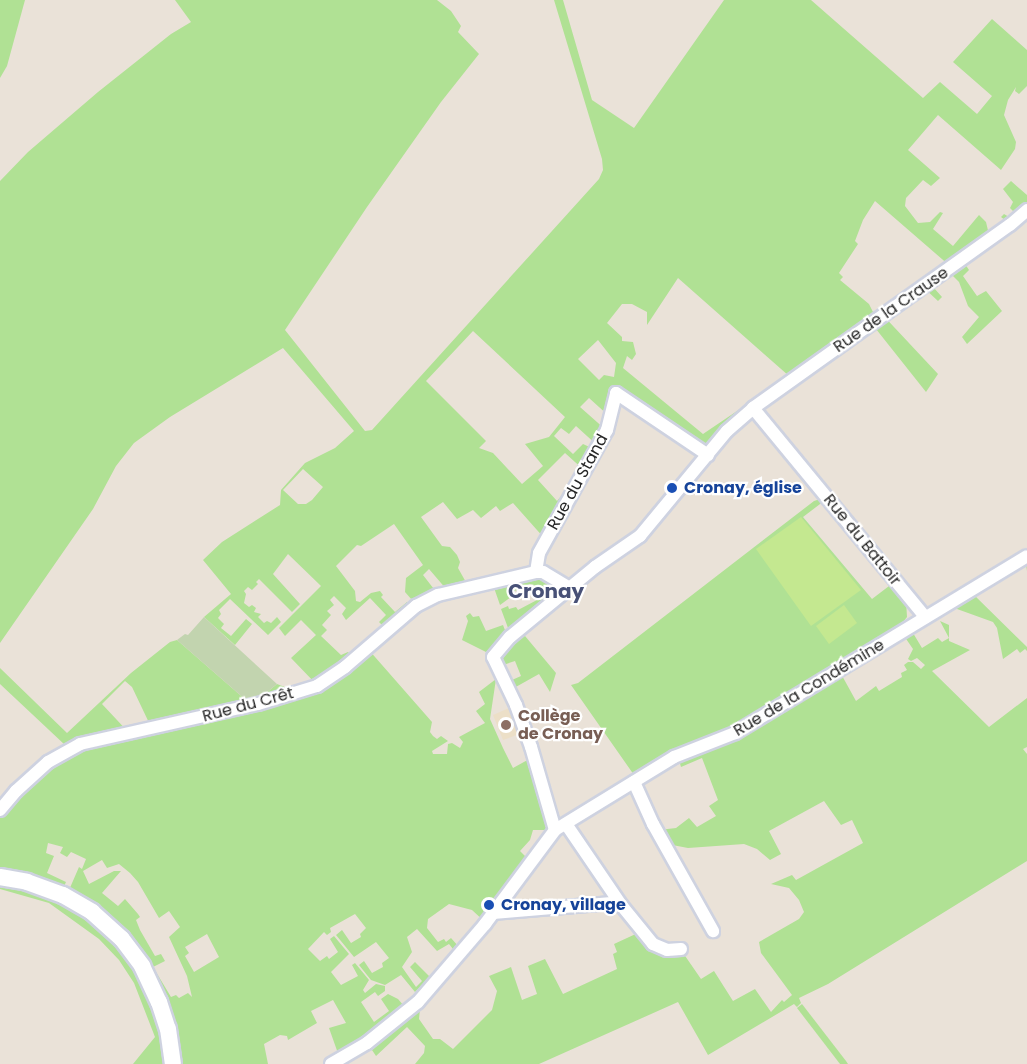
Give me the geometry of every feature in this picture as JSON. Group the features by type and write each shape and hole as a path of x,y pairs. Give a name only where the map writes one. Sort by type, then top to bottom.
{"main road":[{"path":"0,878 34,884 63,895 92,912 122,939 142,966 159,1002 168,1029 173,1064"}],"street":[{"name":"Rue de la Crause","path":"561,827 516,705 493,657 510,637 595,567 640,536 727,431 753,408 1011,225 1027,210"},
{"name":"Rue du Stand","path":"536,572 539,553 607,430 616,393 708,455"},
{"name":"Rue du Battoir","path":"753,408 925,617"},
{"name":"Rue de la Condémine","path":"561,827 674,757 735,733 1027,556"},
{"name":"Rue du Crêt","path":"0,810 37,771 70,749 89,742 258,704 317,686 345,667 416,606 438,595 536,572"},
{"path":"536,572 543,572 570,588"},
{"path":"634,782 653,824 713,931"},
{"path":"332,1064 367,1043 409,1010 441,976 561,827 653,944 668,950 681,949"},
{"path":"493,913 597,904 622,906"}],"shaded area":[{"name":"Collège de Cronay","path":"509,708 519,734 503,740 493,715"}],"green space":[{"path":"0,0 25,0 7,66 0,78"},
{"path":"175,0 437,0 451,11 461,26 458,32 479,54 441,102 367,207 285,330 365,431 372,430 599,179 603,170 602,159 554,0 563,0 592,100 634,128 724,0 811,0 923,98 940,82 977,114 992,96 953,62 992,19 1027,50 1027,86 1019,94 1015,91 1016,87 1008,100 1004,115 1016,142 1015,149 1001,170 938,115 908,150 940,178 931,186 923,180 906,198 905,206 918,223 930,222 940,212 943,213 933,229 953,246 979,215 986,222 990,239 950,266 875,201 863,220 855,241 858,244 839,273 843,277 840,280 869,304 874,314 879,311 938,374 926,392 876,329 761,412 752,409 707,453 616,391 609,416 589,398 580,407 606,430 598,446 576,426 569,434 561,428 554,436 573,454 583,444 596,450 585,471 565,453 538,480 557,501 563,494 569,498 545,539 513,503 500,511 496,506 481,518 473,510 457,519 443,502 421,517 442,546 450,547 457,555 460,562 458,568 467,584 447,590 429,569 423,575 437,593 428,597 425,594 412,600 405,592 406,578 423,565 394,524 361,546 357,545 336,566 355,591 356,601 360,602 371,593 380,591 383,595 381,597 395,612 407,602 412,607 386,629 379,622 386,615 370,598 346,620 342,614 346,608 334,596 330,600 334,605 327,611 331,615 322,625 327,630 321,636 341,655 348,652 354,658 317,685 291,658 316,635 301,620 285,636 279,628 321,586 288,554 273,574 300,604 292,612 259,579 256,582 258,584 252,590 248,587 244,591 246,594 244,603 256,608 254,612 261,614 258,617 264,623 267,621 271,623 277,617 281,622 268,635 230,599 219,610 221,614 218,618 224,624 221,628 231,636 246,619 252,624 235,645 204,617 231,594 203,560 222,542 280,505 281,490 305,463 335,448 354,431 283,348 170,417 134,443 116,466 93,509 0,643 0,181 28,152 98,92 171,34 191,22","holes":["678,278 789,376 703,434 623,368 627,356 632,360 636,354 633,342 622,341 622,337 607,323 622,304 632,304 647,312 647,325","473,331 565,417 549,437 525,444 543,466 522,484 493,453 479,448 486,441 426,381","598,340 616,363 614,377 604,375 599,380 578,359","303,469 323,487 306,504 298,504 283,490"]},
{"path":"1011,181 1027,195 1027,208 1010,224 1001,217 1004,214 1009,217 1014,212 1010,208 1013,202 1003,189"},
{"path":"963,261 969,270 963,276 977,296 986,291 1002,311 967,344 962,337 979,317 968,306 959,282 951,274 934,288 942,297 938,301 924,288"},
{"path":"820,499 824,501 803,517 872,599 893,583 906,600 907,617 896,631 731,730 634,775 571,685 578,683 814,501"},
{"path":"801,517 861,590 811,626 756,549"},
{"path":"1027,551 1027,571 1026,564 1023,562 972,593 1027,647 1027,651 1025,649 1020,653 1017,649 1003,659 997,628 993,622 957,609 950,603"},
{"path":"536,573 568,588 511,636 501,609 508,606 509,609 516,607 518,610 537,600 540,594 536,586 530,584 510,593 511,597 500,605 492,582"},
{"path":"844,605 857,623 829,644 816,626"},
{"path":"470,613 473,617 479,616 486,631 503,625 508,638 492,655 462,640 468,621 466,616"},
{"path":"204,617 277,684 260,698 247,701 177,640 185,634 188,635"},
{"path":"940,621 949,625 949,638"},
{"path":"520,630 556,673 550,692 539,674 514,688 505,683 521,676 515,661 497,667 494,658"},
{"path":"916,630 913,633 922,648 938,638 942,642 949,638 949,641 970,650 932,671 989,727 1027,698 1027,747 1023,749 1027,754 1027,861 828,984 799,998 801,1003 797,1007 794,1004 708,1055 678,1002 539,1064 415,1064 424,1053 425,1046 407,1027 376,1056 370,1047 420,1009 419,1019 433,1039 440,1039 453,1049 492,1010 497,991 489,976 511,967 522,1000 537,994 528,966 545,959 563,994 617,969 613,954 617,952 614,944 640,932 681,950 701,979 714,971 733,1001 755,989 771,1012 782,1000 784,1002 792,995 761,953 759,942 799,919 804,912 799,900 789,888 771,884 792,875 796,880 863,843 852,820 841,825 824,801 769,831 781,854 770,860 757,849 744,844 688,848 667,844 659,830 676,828 689,818 697,827 716,816 709,806 718,800 702,758 681,767 679,760 840,672 856,701 876,686 879,691 902,677 901,673 907,670 904,665 908,662 913,662 921,669 925,665 917,658 911,661 908,659 913,649 902,633"},
{"path":"177,640 247,701 260,698 277,684 298,692 152,729 132,687 125,681 102,704 131,735 293,696 368,649 432,722 430,732 433,736 437,739 441,736 448,741 432,751 433,754 447,754 448,744 452,743 460,748 463,742 459,737 485,723 476,711 485,704 479,692 496,679 490,719 503,748 513,768 533,757 554,830 533,830 530,840 520,851 530,861 485,922 472,910 449,904 428,919 427,928 438,942 444,939 446,942 451,938 459,947 457,954 449,944 437,951 417,929 407,937 412,952 402,967 416,987 422,981 410,967 415,962 430,977 415,992 401,975 385,985 371,980 359,965 364,961 372,973 383,967 382,963 389,958 376,942 354,957 336,935 342,930 351,943 361,937 360,934 366,928 355,914 330,928 331,932 327,935 324,932 308,949 320,961 327,956 329,959 338,952 330,939 334,936 349,954 331,972 341,985 358,976 352,965 355,963 369,980 363,990 365,993 376,984 385,986 385,991 378,996 375,992 361,1002 374,1022 389,1011 381,999 388,994 398,999 404,1006 340,1059 329,1028 346,1023 333,1000 311,1011 317,1023 288,1040 287,1036 280,1035 264,1044 268,1064 133,1064 155,1037 134,983 119,960 99,939 49,903 0,889 0,803 46,758 65,745 0,684 0,668 67,733 131,673 170,642","holes":["48,843 63,847 60,853 67,857 71,852 86,859 82,869 79,867 66,897 60,895 66,882 47,873 54,856 46,853","102,860 107,868 119,864 138,882 159,918 169,911 180,927 169,937 187,976 192,997 188,993 179,998 176,995 171,997 153,967 165,961 161,954 155,956 140,930 136,920 140,917 125,899 118,906 102,893 121,871 114,871 89,884 83,871","207,934 219,957 194,972 185,956 189,953 185,947"]},
{"path":"802,1004 848,1064 840,1064 797,1008"}],"place":[{"name":"Cronay, église","path":"672,488"},
{"name":"Collège de Cronay","path":"506,725"},
{"name":"Cronay, village","path":"489,905"}],"district":[{"name":"Cronay","path":"546,591"}]}
